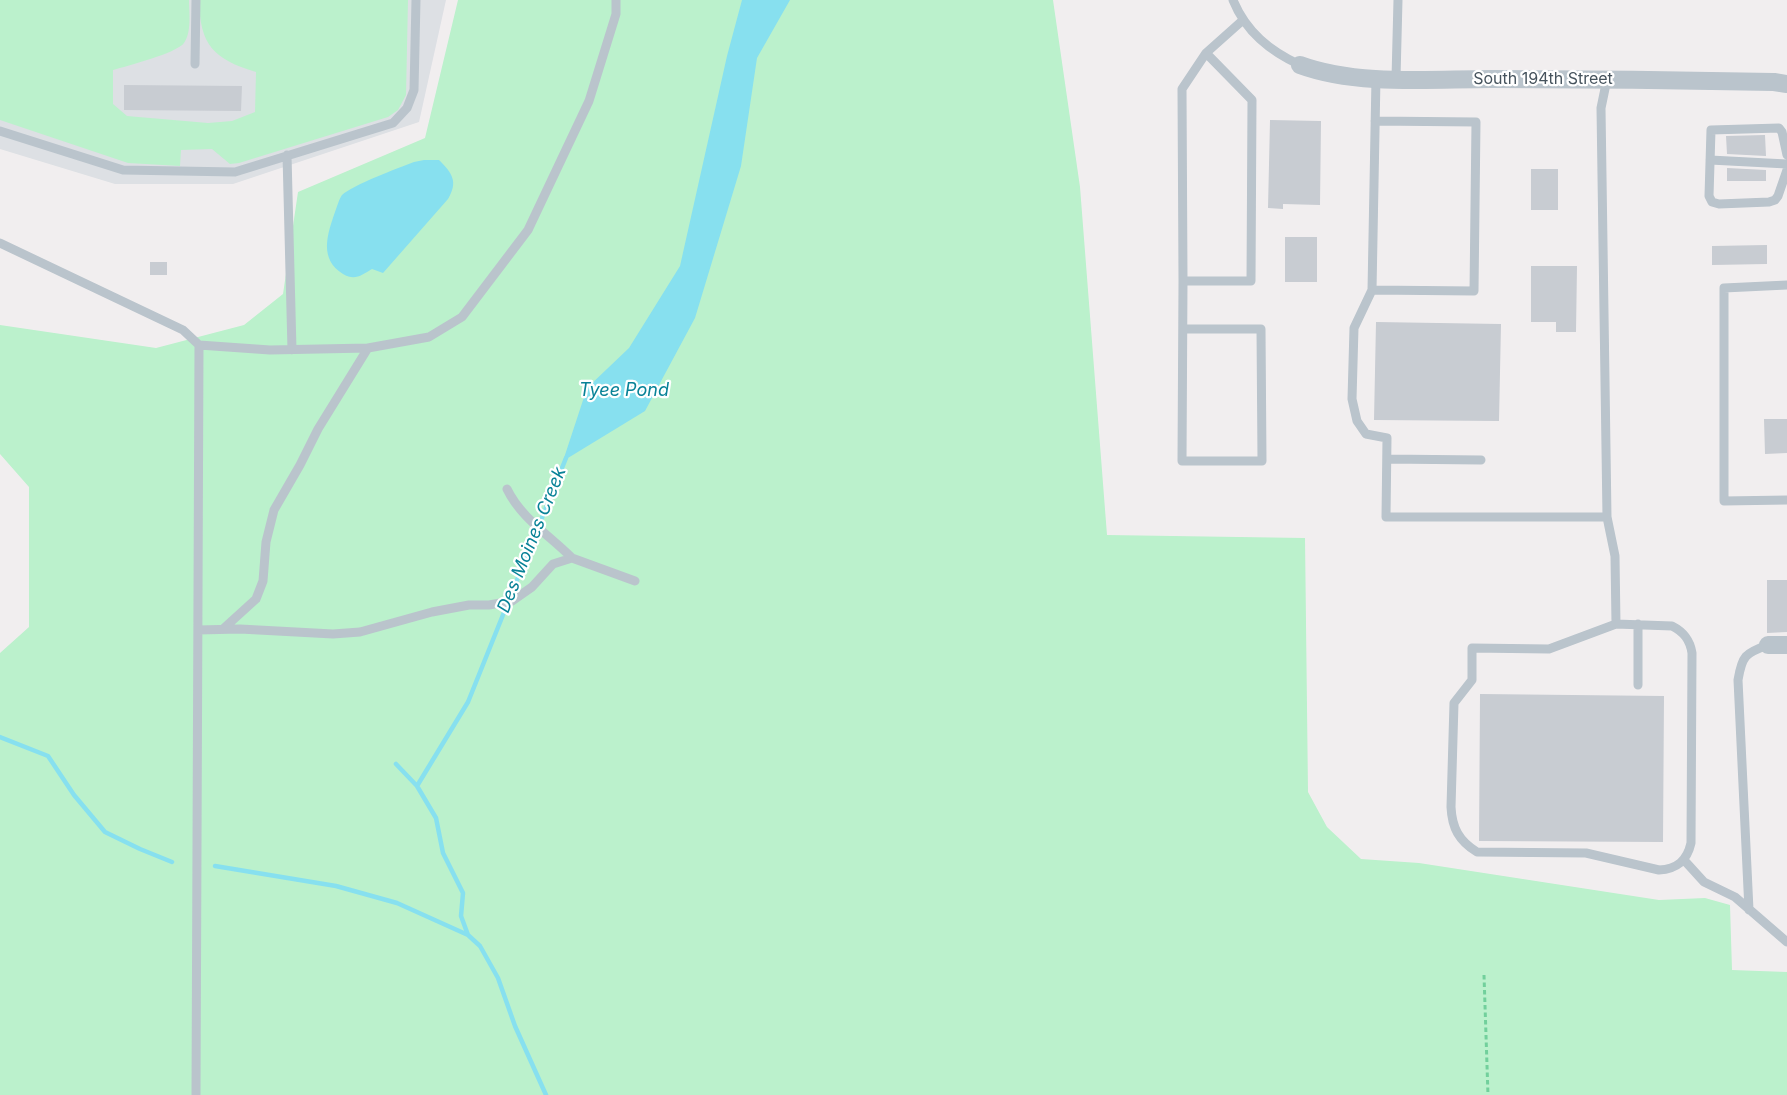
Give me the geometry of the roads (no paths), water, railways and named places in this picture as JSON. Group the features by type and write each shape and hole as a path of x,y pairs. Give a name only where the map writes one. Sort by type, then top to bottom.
{"street":[{"name":"South 194th Street","path":"1300,65 1316,71 1347,77 1607,79 1787,84"},
{"path":"1768,645 1787,645"}],"lane":[{"path":"195,64 196,0"},
{"path":"0,131 123,170 235,172 393,123 407,108 414,90 416,0"},
{"path":"0,243 183,330 199,345 270,350 368,348 429,338 462,317 528,230 589,101 616,14 616,0"},
{"path":"1233,0 1243,20 1265,45 1300,65"},
{"path":"1396,78 1398,0"},
{"path":"1183,329 1261,329 1262,462 1182,462 1182,89 1206,53 1243,20"},
{"path":"1183,281 1251,281 1252,100 1206,53"},
{"path":"1376,78 1372,290 1354,328 1352,399 1357,421 1366,434 1387,438 1386,517 1607,517"},
{"path":"1607,79 1601,108 1607,517 1615,556 1616,624"},
{"path":"1372,290 1474,291 1476,122 1375,121"},
{"path":"1787,155 1779,128 1711,130 1709,196 1712,202 1719,204 1769,202 1775,200 1787,170"},
{"path":"287,155 292,350"},
{"path":"1710,160 1787,164"},
{"path":"1787,285 1724,288 1724,501 1787,500"},
{"path":"196,1095 199,345"},
{"path":"223,629 256,600 263,581 266,542 274,510 318,429 368,348"},
{"path":"1387,459 1481,460"},
{"path":"507,489 513,502 528,519 553,538 572,558 635,581"},
{"path":"198,630 285,630 333,634 360,632 432,612 469,605 489,605 512,601 532,587 553,564 572,558"},
{"path":"1616,624 1672,626 1680,630 1691,644 1691,843 1684,860 1677,866 1659,870 1586,853 1477,852 1465,845 1456,834 1452,821 1454,703 1472,680 1472,648 1549,649 1616,624"},
{"path":"1638,624 1638,685"},
{"path":"1749,910 1738,680 1742,661 1750,651 1768,645"},
{"path":"1684,860 1704,882 1735,897 1787,942"}],"water":[{"name":"Tyee Pond","path":"742,0 790,0 757,58 741,166 695,318 645,411 563,461 587,388 629,348 680,266 727,56"},
{"path":"424,160 439,160 451,174 453,188 448,199 383,273 372,269 355,277 347,276 335,268 330,261 327,246 330,229 342,195 376,177"}],"waterway":[{"name":"Des Moines Creek","path":"417,786 468,702 566,458"},
{"name":"Des Moines Creek","path":"0,737 48,756 74,795 105,832 172,862"},
{"name":"Des Moines Creek","path":"396,764 417,786 436,818 443,853 463,893 461,916 468,935 480,946 498,978 515,1026 546,1095"},
{"name":"Des Moines Creek","path":"215,866 336,886 397,903 468,935"}]}
